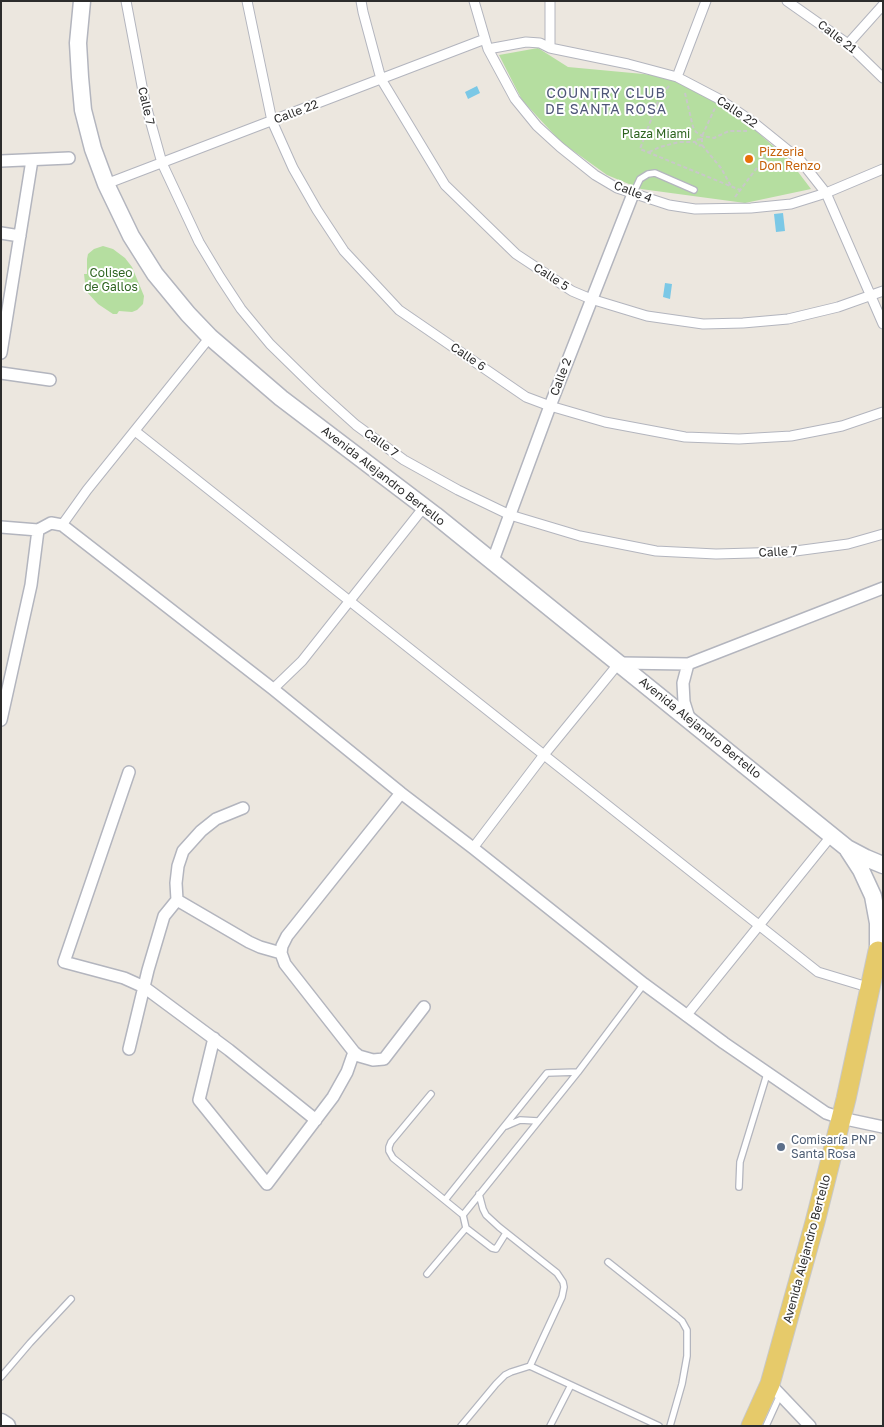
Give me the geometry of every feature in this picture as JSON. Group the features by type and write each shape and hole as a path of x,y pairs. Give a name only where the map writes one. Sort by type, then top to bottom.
{"main road":[{"name":"Avenida Alejandro Bertello","path":"82,1 78,43 83,110 93,149 106,184 131,236 156,274 188,314 210,337 281,398 424,507 847,848 883,865"},
{"name":"Avenida Alejandro Bertello","path":"751,1426 775,1390 841,1118 880,946 878,924 872,896 861,870 847,848"},
{"path":"1,1422 7,1426"}],"street":[{"name":"Calle 7","path":"126,1 145,102 162,163 199,242 242,309 270,344 356,425 404,460 458,490 510,514 580,536 656,551 716,554 788,552 848,544 883,534"},
{"name":"Calle 6","path":"246,1 272,121 293,168 317,210 344,251 399,310 526,397 605,422 685,437 739,439 790,436 842,426 883,412"},
{"name":"Calle 5","path":"361,1 362,12 382,79 445,185 516,254 572,290 591,299 647,316 703,324 788,319 838,307 883,291"},
{"name":"Calle 4","path":"474,1 488,49 515,99 537,126 560,147 595,175 617,188 669,205 695,209 726,209 792,204 826,193 883,169"},
{"path":"550,1 550,48"},
{"path":"677,77 706,1"},
{"name":"Calle 21","path":"787,1 848,44 883,78"},
{"path":"848,44 883,5"},
{"name":"Calle 22","path":"106,184 485,39"},
{"name":"Calle 22","path":"488,49 526,42 545,44 550,48 628,64 677,77 719,99 767,133 800,160 826,193 883,324"},
{"path":"1,161 69,158"},
{"path":"1,353 6,296 20,236 32,160"},
{"name":"Calle 2","path":"492,563 550,406 633,194"},
{"path":"1,232 20,236"},
{"path":"62,525 87,490 210,337"},
{"path":"1,373 50,380"},
{"path":"135,431 818,972 871,988"},
{"path":"273,690 302,661 424,507"},
{"path":"1,526 38,530 51,523 62,525 686,1016 767,1074 826,1113 883,1127"},
{"path":"1,720 31,584 38,530"},
{"path":"473,848 619,663 688,664 883,588"},
{"path":"688,664 683,683 684,702 690,721"},
{"path":"129,772 64,962 124,978 144,987 214,1038 316,1120"},
{"path":"401,793 287,936 281,953 285,964 359,1056 372,1060 384,1059 424,1007"},
{"path":"129,1049 164,916 177,900 178,866 183,851 201,831 216,819 243,808"},
{"path":"686,1016 832,835"},
{"path":"177,900 249,942 281,953"},
{"path":"214,1038 199,1100 267,1184 341,1085 354,1052"},
{"path":"775,1390 810,1426"}],"lane":[{"path":"633,194 640,179 648,174 655,173 694,190"},
{"path":"463,1214 578,1072 644,984"},
{"path":"444,1200 547,1073 578,1072"},
{"path":"739,1187 740,1162 767,1074"},
{"path":"431,1094 389,1147 393,1158 463,1214 466,1228 494,1249 506,1233"},
{"path":"503,1127 520,1120 538,1121"},
{"path":"480,1194 486,1215 557,1273 563,1282 562,1297 530,1366"},
{"path":"426,1274 466,1228"},
{"path":"608,1262 682,1321 687,1330 687,1356 682,1384 670,1426"},
{"path":"1,1377 71,1299"},
{"path":"461,1426 505,1375 530,1366 659,1426"},
{"path":"550,1426 570,1385"},
{"path":"766,1426 775,1390"}],"path":[{"path":"731,186 721,168 702,145 701,138 693,127 686,96 677,77 660,96 640,149 740,190"},
{"path":"701,138 719,99"},
{"path":"648,152 679,142 695,142 701,138 714,138 734,130 767,133"},
{"path":"726,209 777,141"},
{"path":"695,142 698,146 702,145"}],"green space":[{"name":"Plaza Miami","path":"538,48 568,67 654,75 680,81 729,109 755,130 789,160 811,189 745,203 641,189 607,175 561,142 522,100 499,55"},
{"name":"Coliseo de Gallos","path":"103,246 113,249 125,258 132,267 144,296 143,304 137,310 132,312 119,311 117,314 113,314 98,304 86,291 84,274 87,274 88,254 94,249"}],"water":[{"path":"477,86 480,93 468,99 465,92"},
{"path":"783,213 785,231 776,232 774,214"},
{"path":"665,283 672,284 670,299 663,297"}],"place":[{"name":"Pizzeria Don Renzo","path":"749,159"},
{"name":"Comisaría PNP Santa Rosa","path":"781,1147"}],"district":[{"name":"COUNTRY CLUB DE SANTA ROSA","path":"606,102"}]}
